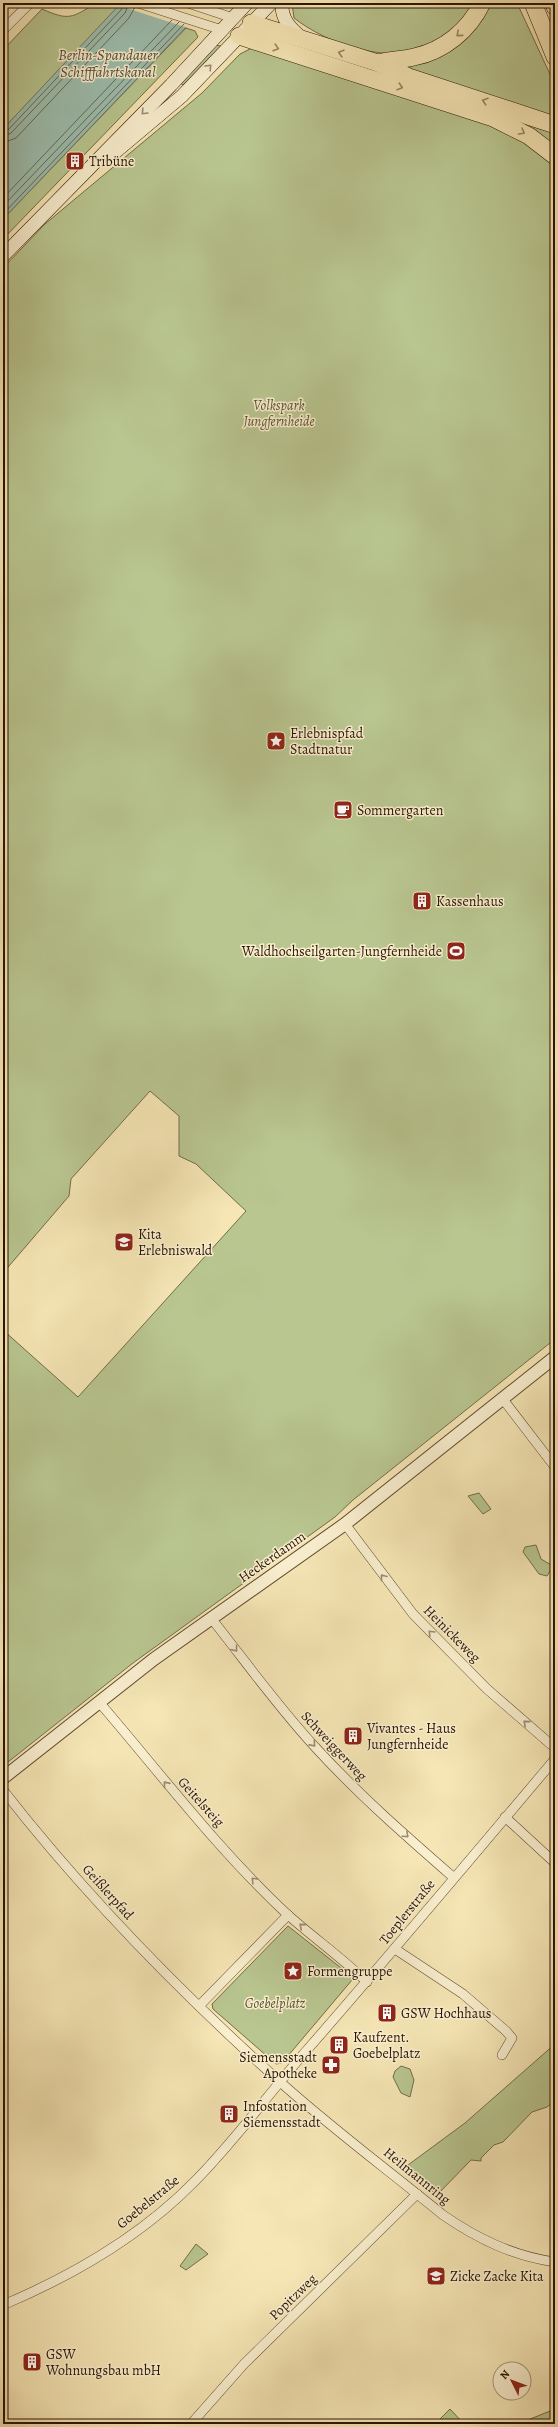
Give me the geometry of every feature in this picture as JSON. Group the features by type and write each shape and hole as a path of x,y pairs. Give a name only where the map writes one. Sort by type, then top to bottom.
{"highway":[{"path":"378,63 416,57 442,46 465,28 482,3"},
{"path":"533,3 555,57"},
{"path":"554,3 555,7"},
{"path":"251,23 378,63 409,77 555,125"},
{"path":"239,36 493,118 529,136 555,156"}],"main road":[{"path":"3,256 171,85 247,3"},
{"path":"48,210 182,96 270,3"},
{"path":"282,3 282,11 286,23 305,41"},
{"path":"233,18 251,23"},
{"path":"222,30 239,36"},
{"path":"171,85 182,96"}],"street":[{"path":"3,30 30,3"},
{"path":"138,3 222,30"},
{"path":"188,3 233,18"},
{"name":"Heckerdamm","path":"3,1778 99,1702 211,1618 345,1524 555,1357"},
{"path":"502,1398 555,1467"},
{"name":"Heinickeweg","path":"345,1524 413,1614 487,1689 555,1748"},
{"name":"Schweiggerweg","path":"211,1618 282,1709 316,1748 360,1795 453,1877"},
{"name":"Geitelsteig","path":"99,1702 184,1806 288,1915"},
{"name":"Toeplerstraße","path":"279,2082 367,1982 453,1877 555,1759"},
{"name":"Geißlerpfad","path":"3,1790 51,1850 110,1916 198,2006"},
{"path":"505,1817 555,1863"},
{"path":"279,2082 198,2006 288,1915 367,1982"},
{"path":"395,1949 458,1991 506,2031 512,2038 502,2055"},
{"name":"Heilmannring","path":"279,2082 442,2215 485,2241 526,2256 555,2262"},
{"name":"Goebelstraße","path":"3,2304 42,2288 97,2259 160,2212 194,2183 224,2150 279,2082"},
{"name":"Popitzweg","path":"192,2424 244,2364 417,2194"}],"green space":[{"path":"96,3 118,8 3,129 3,50 42,9 58,15 70,16 81,12"},
{"path":"292,3 517,3 555,85 555,150 401,69 400,54 372,52 358,49 344,45 318,33 294,18"},
{"path":"186,28 195,31 198,37 3,239 3,219"},
{"path":"215,45 221,46 183,85 179,82"},
{"name":"Volkspark Jungfernheide","path":"254,47 489,123 531,146 555,167 555,1339 353,1500 335,1517 133,1663 3,1766 3,1330 78,1397 246,1211 196,1164 179,1156 179,1116 150,1091 71,1179 69,1196 3,1273 3,268 45,224 202,93 240,54"},
{"path":"479,1493 491,1509 483,1514 468,1496"},
{"path":"536,1545 541,1559 553,1566 547,1576 539,1574 523,1552 525,1547"},
{"name":"Goebelplatz","path":"288,1926 350,1975 352,1980 282,2063 276,2064 213,2009 212,2004"},
{"path":"555,2044 555,2100 547,2107 532,2112 503,2142 494,2145 481,2158 481,2161 471,2160 437,2195 404,2168 465,2123"},
{"path":"401,2066 410,2069 414,2080 410,2097 401,2093 393,2077 395,2071"},
{"path":"196,2244 208,2254 186,2270 180,2266"},
{"path":"450,2409 464,2424 435,2424"},
{"path":"555,2409 555,2424 518,2424"}],"water":[{"name":"Berlin-Spandauer Schifffahrtskanal","path":"121,3 209,3 3,219 3,129"}],"pier":[{"path":"119,3 211,3 188,28 117,5"}],"place":[{"name":"Tribüne","path":"75,161"},
{"name":"Erlebnispfad Stadtnatur","path":"276,741"},
{"name":"Sommergarten","path":"343,810"},
{"name":"Kassenhaus","path":"422,901"},
{"name":"Waldhochseilgarten-Jungfernheide","path":"456,951"},
{"name":"Kita Erlebniswald","path":"124,1242"},
{"name":"Vivantes - Haus Jungfernheide","path":"353,1736"},
{"name":"Formengruppe","path":"293,1971"},
{"name":"GSW Hochhaus","path":"387,2013"},
{"name":"Kaufzent. Goebelplatz","path":"339,2045"},
{"name":"Siemensstadt Apotheke","path":"331,2065"},
{"name":"Infostation Siemensstadt","path":"229,2114"},
{"name":"Zicke Zacke Kita","path":"436,2276"},
{"name":"GSW Wohnungsbau mbH","path":"32,2362"}]}
